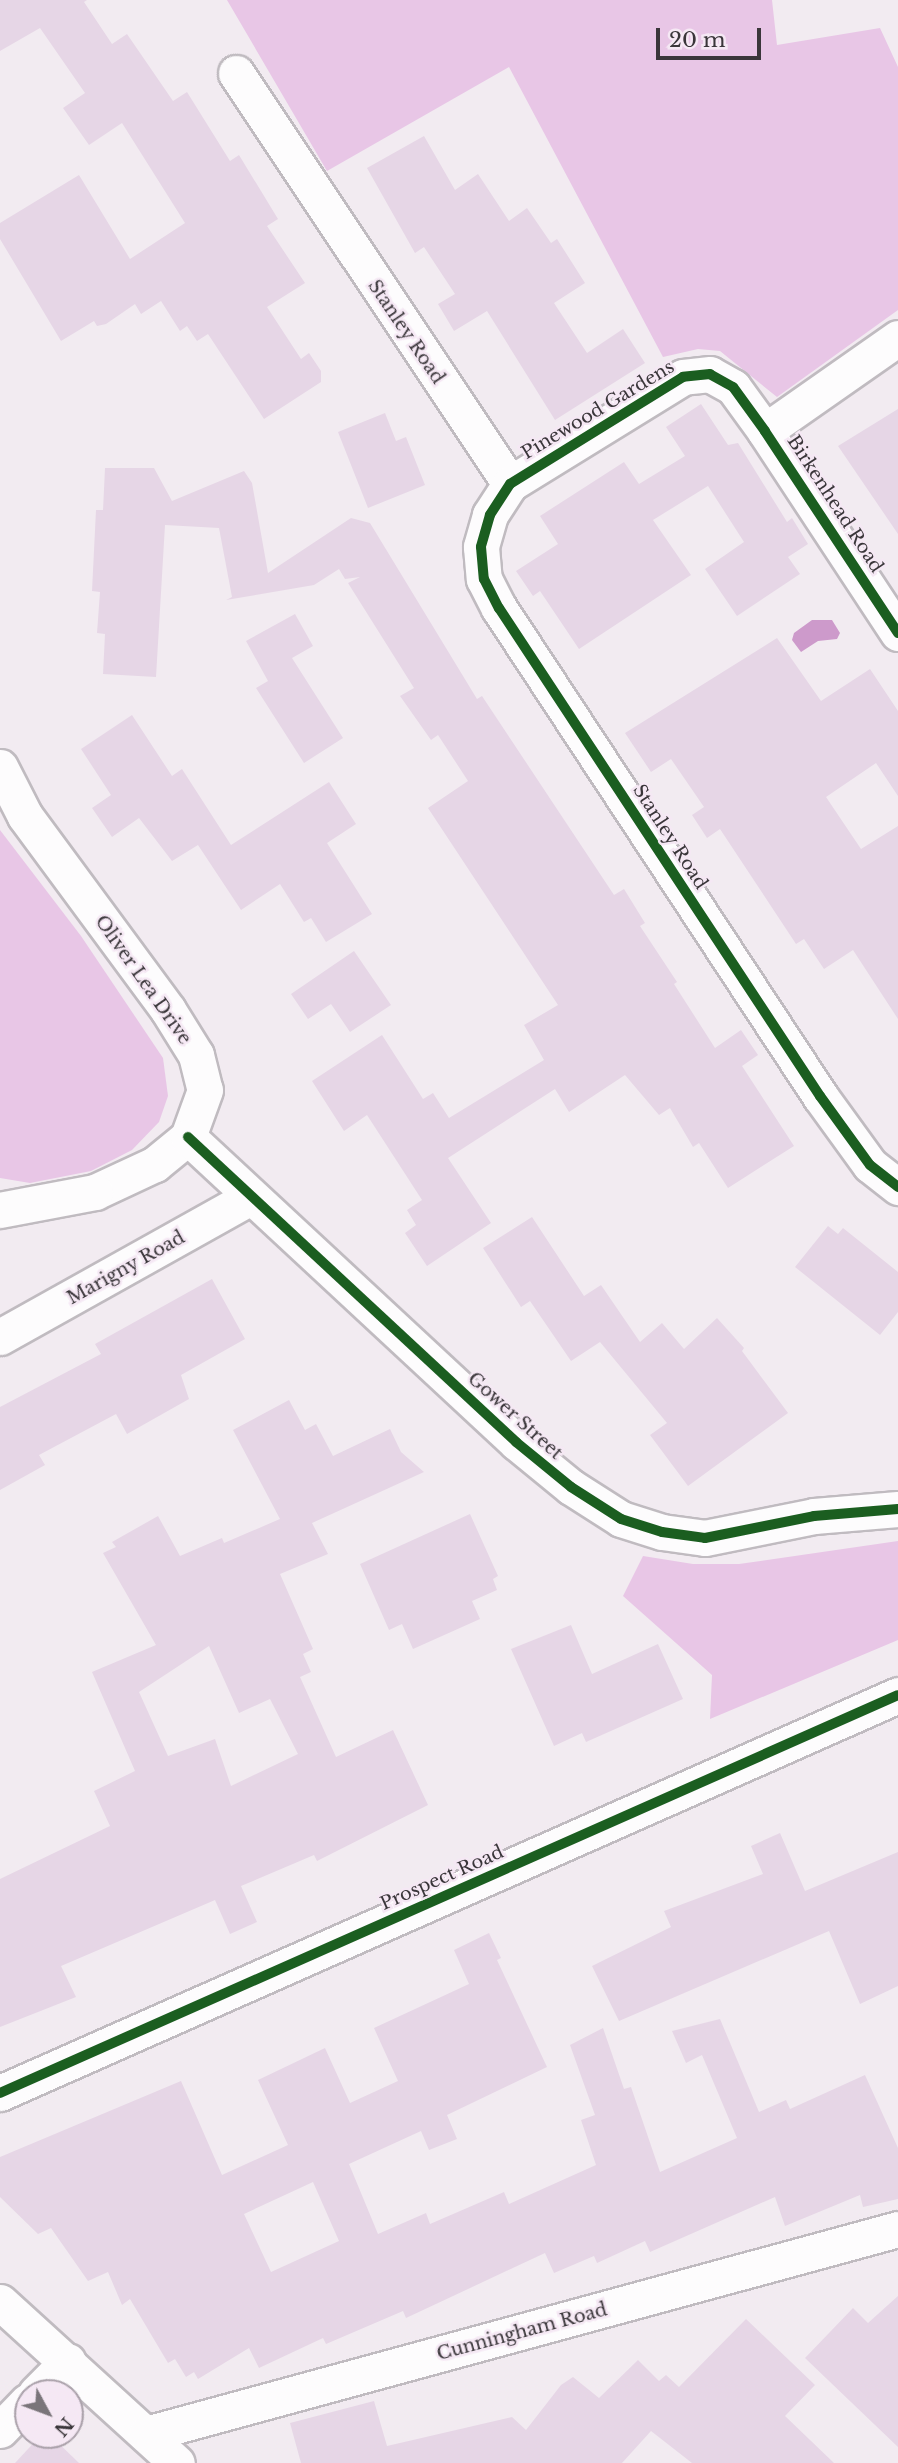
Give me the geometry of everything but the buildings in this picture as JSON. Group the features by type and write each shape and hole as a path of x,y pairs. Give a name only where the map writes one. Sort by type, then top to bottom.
{"street":[{"name":"Stanley Road","path":"236,73 510,484 490,515 481,547 484,579 499,608 820,1096 870,1165 898,1187"},
{"path":"765,431 898,338"},
{"name":"Pinewood Gardens","path":"510,484 683,377 710,374 733,387 765,431"},
{"name":"Birkenhead Road","path":"765,431 898,633"},
{"name":"Oliver Lea Drive","path":"0,767 25,816 196,1055 205,1090 188,1137"},
{"path":"0,1210 95,1192 124,1181 188,1137"},
{"name":"Gower Street","path":"188,1137 516,1442 571,1488 621,1519 662,1532 705,1538 814,1516 898,1510"},
{"name":"Marigny Road","path":"0,1337 251,1197"},
{"name":"Prospect Road","path":"0,2093 897,1696"},
{"name":"Cunningham Road","path":"146,2434 898,2229"},
{"path":"0,2302 68,2361 177,2463"},
{"path":"50,2379 68,2361"},
{"path":"0,2430 14,2416"}],"shaded area":[{"path":"227,0 772,0 777,45 880,28 898,67 898,310 777,397 720,351 698,349 663,357 509,67 327,171"},
{"path":"812,620 832,620 840,633 837,639 818,641 801,652 792,640 794,633"},
{"path":"0,830 81,936 163,1058 168,1096 159,1122 132,1150 91,1171 30,1183 0,1178"},
{"path":"898,1541 898,1640 710,1719 712,1675 623,1596 643,1556 693,1564 739,1564"}],"cycle path":[{"path":"898,633 765,431 733,387 710,374 683,377 510,484 490,515 481,547 484,579 499,608 820,1096 870,1165 898,1187"},
{"path":"188,1137 516,1442 571,1487 621,1519 662,1532 705,1538 814,1516 898,1509"},
{"path":"0,2093 898,1695"}]}
